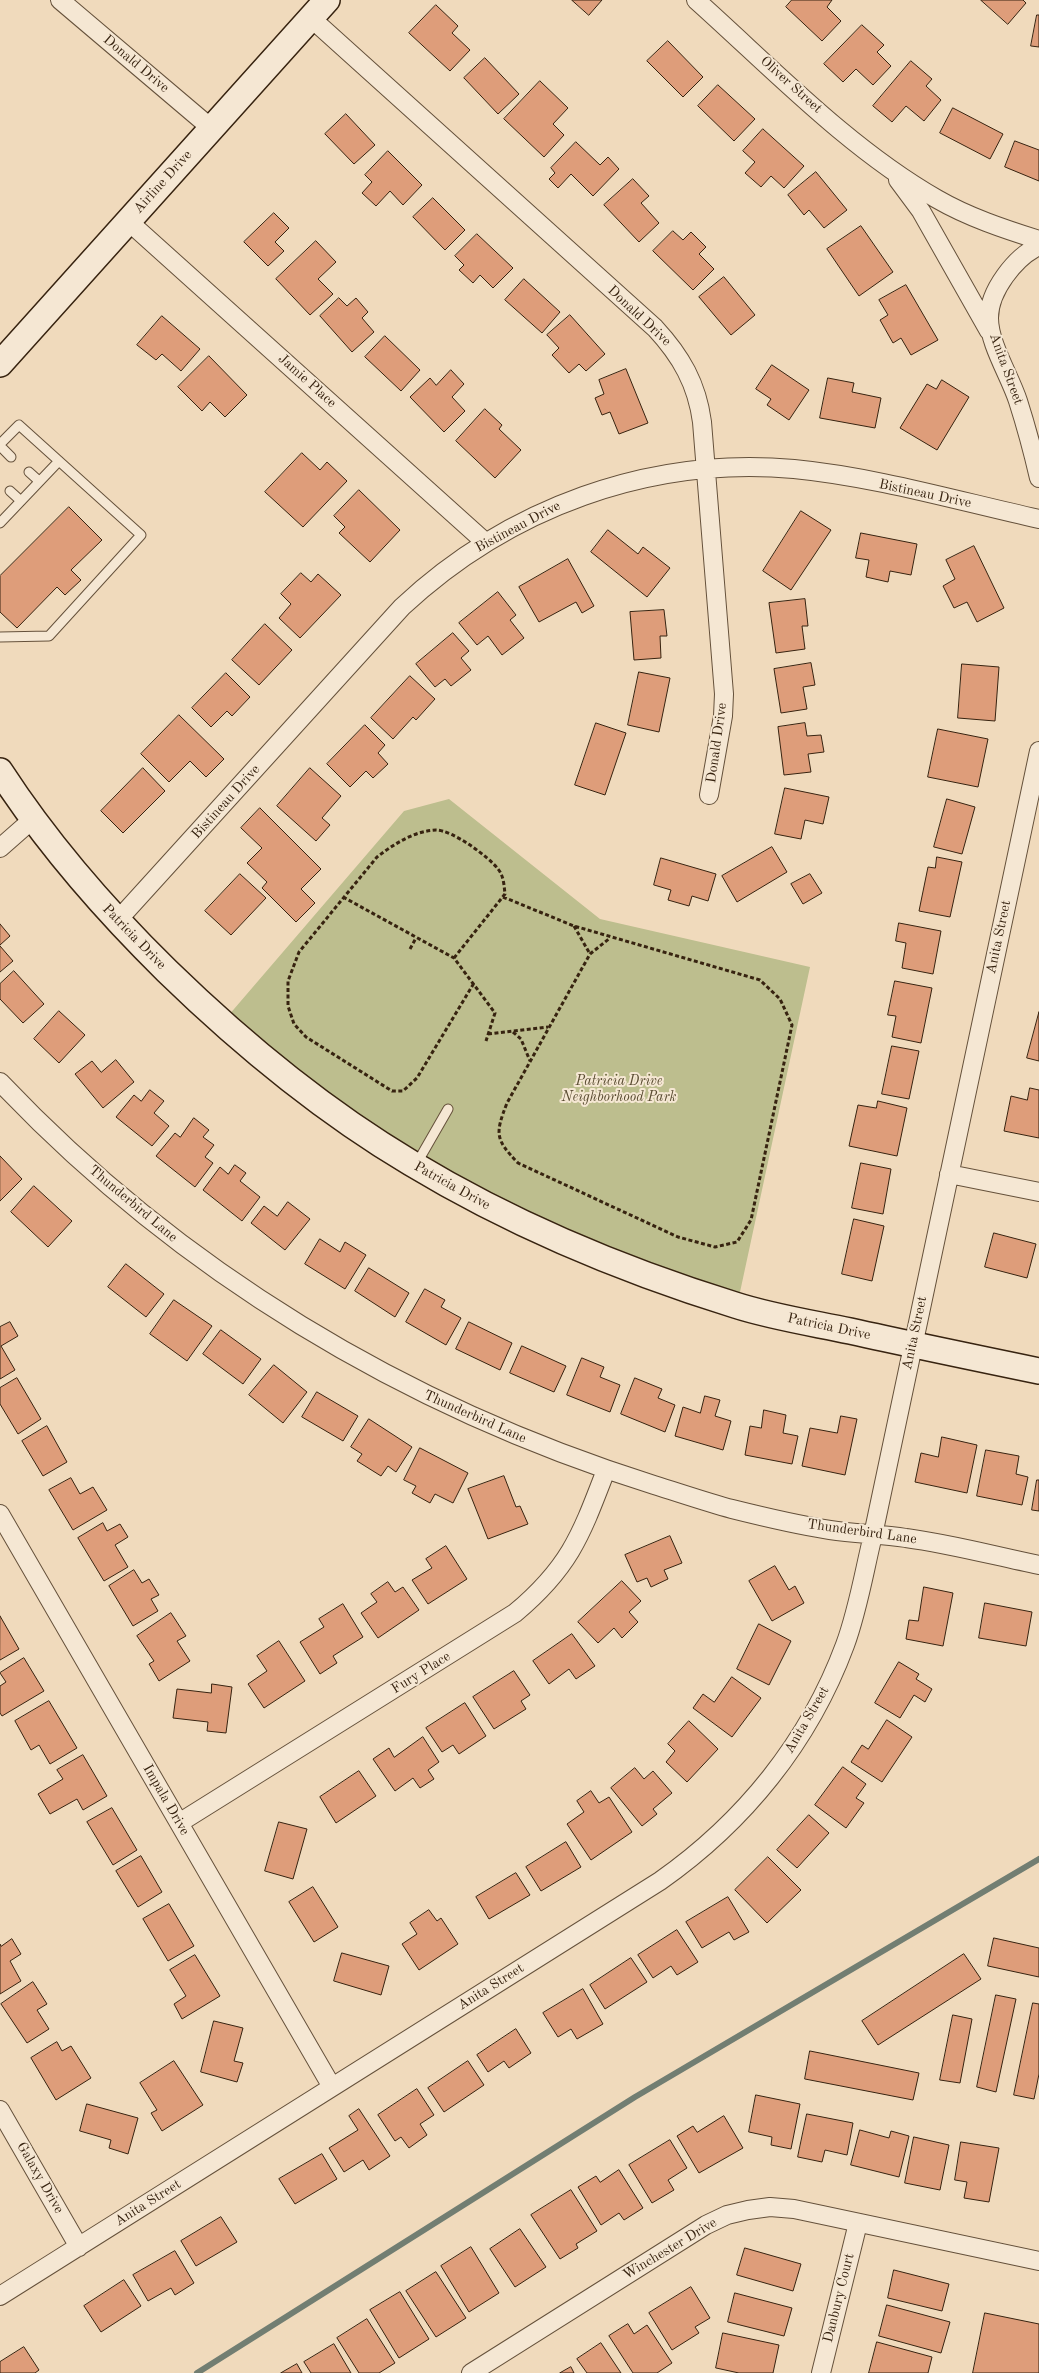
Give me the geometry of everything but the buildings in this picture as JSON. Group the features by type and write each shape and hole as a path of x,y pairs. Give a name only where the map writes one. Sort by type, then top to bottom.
{"street":[{"name":"Donald Drive","path":"60,0 211,128"},
{"name":"Oliver Street","path":"696,0 852,140 888,168 938,200 962,212 1039,240"},
{"name":"Donald Drive","path":"319,9 674,348 685,367 700,405 724,694 721,732 709,795"},
{"name":"Airline Drive","path":"0,364 319,9"},
{"name":"Oliver Street","path":"888,168 921,211 994,339"},
{"name":"Jamie Place","path":"128,221 485,542"},
{"name":"Anita Street","path":"1039,246 1023,256 1008,274 994,297 989,318 994,339 1018,400 1039,478"},
{"name":"Bistineau Drive","path":"117,922 402,607 442,572 485,542 546,510 598,490 648,476 706,468 793,469 826,473 1039,519"},
{"name":"Anita Street","path":"0,2296 660,1881 701,1850 737,1818 784,1761 826,1690 847,1638 873,1535 1039,751"},
{"name":"Patricia Drive","path":"0,771 65,861 117,922 207,1010 274,1066 325,1105 415,1166 517,1221 571,1245 663,1281 738,1306 1039,1371"},
{"path":"0,848 33,819"},
{"name":"Thunderbird Lane","path":"0,1082 42,1124 122,1197 202,1259 284,1316 392,1378 452,1408 517,1436 606,1470 732,1509 830,1530 909,1538 1039,1565"},
{"path":"949,1174 1039,1192"},
{"name":"Fury Place","path":"179,1823 497,1625 525,1604 554,1577 574,1547 584,1528 606,1470"},
{"name":"Impala Drive","path":"0,1514 332,2088"},
{"name":"Galaxy Drive","path":"0,2110 79,2247"},
{"name":"Winchester Drive","path":"480,2371 706,2225 727,2215 770,2207 821,2213 1039,2261"},
{"name":"Danbury Court","path":"821,2373 858,2222"}],"lane":[{"path":"0,637 48,636 140,535 19,425 0,445 11,456"},
{"path":"2,517 59,460"},
{"path":"29,472 39,481"},
{"path":"10,491 20,501"},
{"path":"415,1166 448,1109"}],"path":[{"path":"454,958 505,894 504,881 498,869 469,844 438,830 422,832 391,846 376,857 299,952 288,980 288,1006 294,1024 306,1037 392,1091 403,1090 417,1078 474,983"},
{"path":"503,897 574,926 610,938 760,980 780,999 792,1024 751,1220 737,1242 715,1247 678,1238 518,1163 504,1148 497,1128 507,1103 590,954 610,938"},
{"path":"343,898 454,958 495,1013 486,1041"},
{"path":"574,926 590,954"},
{"path":"410,949 416,938"},
{"path":"488,1034 549,1027"},
{"path":"513,1031 521,1039 530,1062"}],"green space":[{"name":"Patricia Drive Neighborhood Park","path":"449,799 600,919 810,967 737,1306 415,1166 222,1023 404,811"}],"waterway":[{"path":"197,2373 635,2097 1039,1859"}]}
